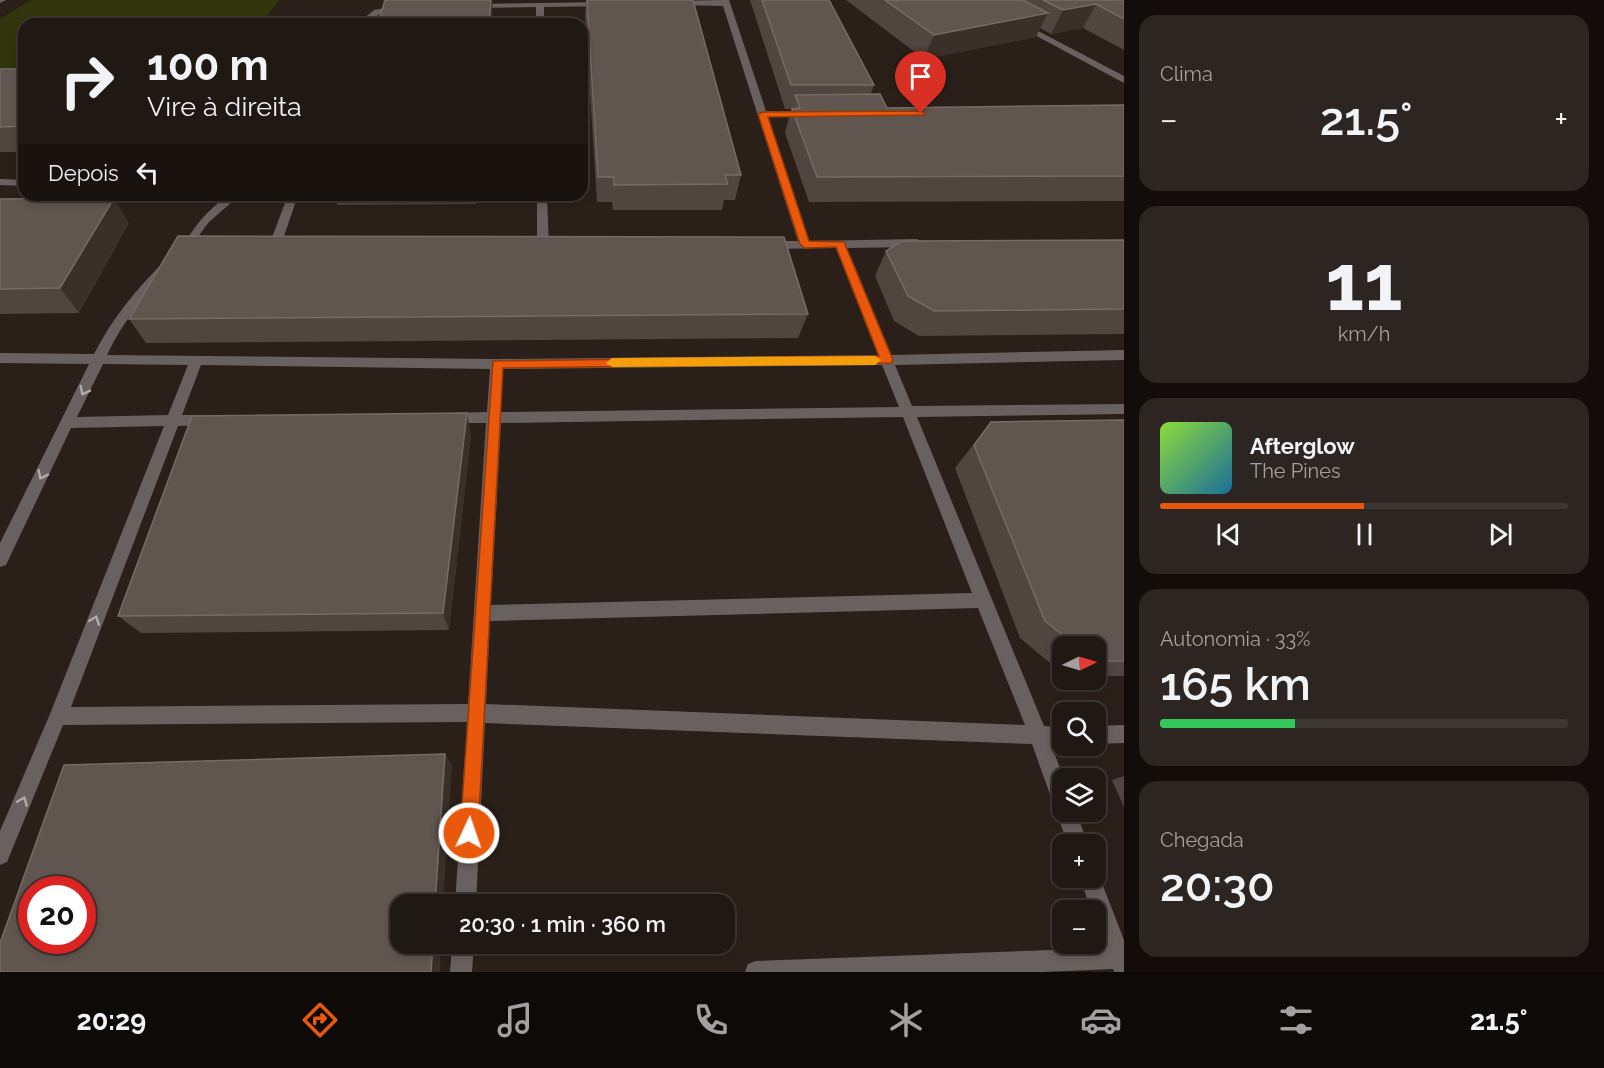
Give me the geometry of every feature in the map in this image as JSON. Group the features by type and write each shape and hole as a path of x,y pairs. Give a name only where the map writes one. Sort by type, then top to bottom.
{"lane":[{"path":"663,3 726,2 805,244"},
{"path":"459,6 618,4"},
{"path":"540,5 540,18"},
{"path":"369,18 377,12 413,7"},
{"path":"1009,17 1124,80"},
{"path":"763,114 821,114"},
{"path":"0,182 18,183"},
{"path":"186,254 193,232 212,212 227,201"},
{"path":"274,247 291,201"},
{"path":"542,201 543,248"},
{"path":"757,245 935,243"},
{"path":"840,244 1052,773"},
{"path":"0,560 114,327 162,269 186,254 206,249"},
{"path":"0,358 497,364 1124,355"},
{"path":"0,855 58,716 195,361"},
{"path":"466,894 497,364"},
{"path":"435,418 1124,409"},
{"path":"68,423 220,420"},
{"path":"482,613 984,600"},
{"path":"58,716 476,713 1052,736"},
{"path":"1106,735 1124,734"},
{"path":"756,972 1122,964 1094,888"},
{"path":"461,972 462,954"}],"green space":[{"path":"31,0 280,0 265,18 18,18 18,82 0,82 0,19"}],"building":[{"path":"385,0 491,0 490,18 380,18"},
{"path":"587,0 693,0 741,175 725,175 728,184 614,185 614,177 598,177"},
{"path":"762,0 829,0 874,85 791,85"},
{"path":"885,0 1023,0 1048,13 934,35"},
{"path":"1043,0 1124,0 1124,19 1096,4 1063,10"},
{"path":"0,69 18,69 18,126 0,127"},
{"path":"880,94 887,108 1124,105 1124,176 817,177 792,109 800,108 795,95"},
{"path":"0,199 112,201 60,288 0,289"},
{"path":"178,236 784,237 808,314 129,319"},
{"path":"1124,240 1124,309 934,311 908,296 886,251 902,241"},
{"path":"467,413 443,613 118,616 192,416"},
{"path":"1124,420 1124,661 1106,661 1106,636 1064,636 1045,621 974,445 991,422"},
{"path":"445,754 436,894 390,894 390,954 432,954 431,972 0,972 0,943 18,893 18,954 96,954 96,876 24,876 64,765"}],"slow traffic":[{"path":"612,363 875,360"}],"route":[{"path":"469,833 497,364 887,360 840,244 805,244 763,114 921,113"}]}
